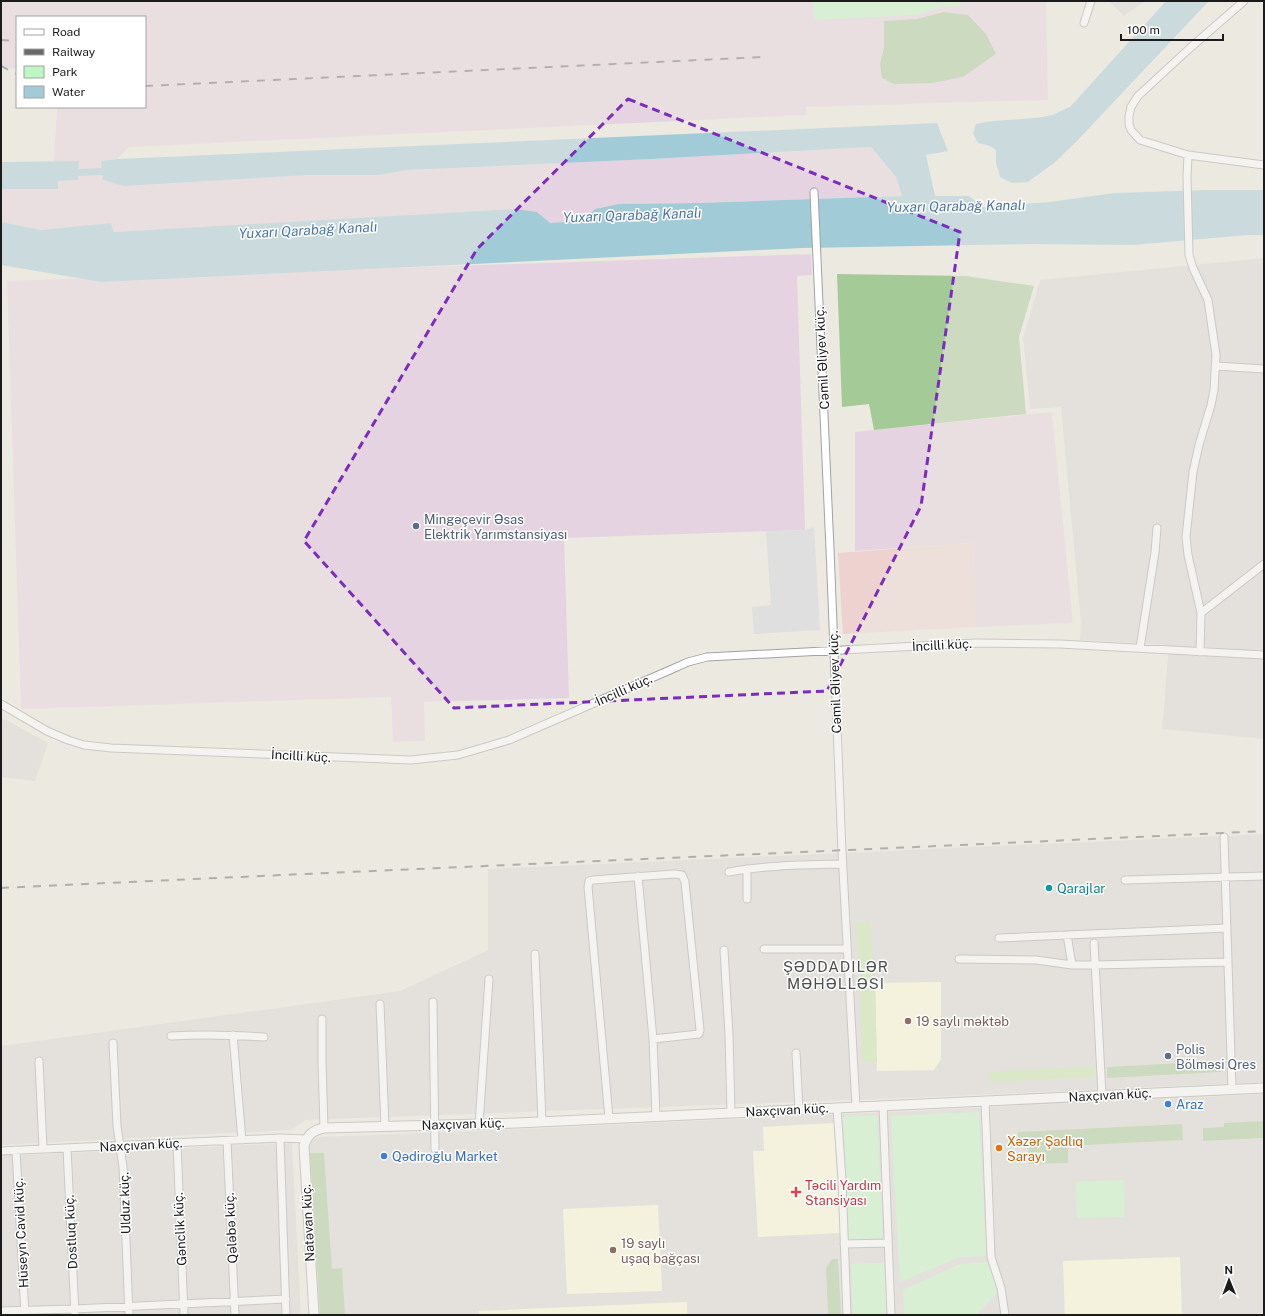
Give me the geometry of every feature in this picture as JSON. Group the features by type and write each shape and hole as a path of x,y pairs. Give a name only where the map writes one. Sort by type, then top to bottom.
{"street":[{"path":"1084,23 1092,1"},
{"path":"1244,1 1138,96 1131,107 1129,116 1131,130 1140,140 1188,155 1264,165"},
{"path":"1188,155 1188,240 1191,264 1208,300 1214,338 1216,366 1211,405 1199,445 1193,472 1186,537 1188,555 1201,613 1200,652"},
{"name":"Cəmil Əliyev küç.","path":"814,192 842,864 856,1107"},
{"path":"1216,366 1264,369"},
{"path":"1140,648 1155,552 1157,528"},
{"path":"1201,613 1264,564"},
{"name":"İncilli küç.","path":"1,704 47,732 84,745 119,748 366,759 417,759 458,755 509,740 688,662 707,657 976,643 1060,644 1264,655"},
{"path":"1224,837 1232,1089"},
{"path":"729,872 774,866 842,864"},
{"path":"747,869 747,899"},
{"path":"609,1118 588,887 589,881 674,874 682,875 685,882 700,1030 698,1034 692,1036 653,1039"},
{"path":"638,876 653,1039 656,1116"},
{"path":"1125,880 1264,876"},
{"path":"999,938 1227,928"},
{"path":"1067,935 1072,965"},
{"path":"1094,943 1102,1095"},
{"path":"764,949 847,949"},
{"path":"724,950 731,1113"},
{"path":"536,954 542,1122"},
{"path":"959,959 1036,960 1072,965 1227,962"},
{"path":"479,1124 489,978"},
{"path":"433,1002 435,1150"},
{"path":"380,1004 384,1126"},
{"path":"322,1020 324,1128"},
{"path":"233,1034 242,1140"},
{"path":"171,1036 233,1034 264,1037"},
{"name":"Ulduz küç.","path":"114,1043 117,1126 123,1167 129,1315"},
{"path":"796,1053 799,1110"},
{"path":"39,1061 43,1149"},
{"name":"Naxçıvan küç.","path":"1,1151 280,1138 308,1136 316,1129 324,1128 542,1122 1264,1088"},
{"path":"985,1100 992,1257 1001,1288 1005,1315"},
{"path":"883,1106 891,1315"},
{"path":"837,1108 847,1315"},
{"name":"Natəvan küç.","path":"308,1136 305,1161 314,1315"},
{"path":"280,1138 286,1315"},
{"name":"Qələbə küç.","path":"226,1141 235,1315"},
{"name":"Gənclik küç.","path":"177,1143 184,1315"},
{"name":"Dostluq küç.","path":"67,1148 74,1312"},
{"name":"Hüseyn Cavid küç.","path":"16,1150 25,1313"},
{"path":"844,1244 888,1243"},
{"path":"1,1311 25,1313 74,1312 129,1307 286,1299"}],"highlighted area":[{"path":"628,99 960,232 921,506 827,691 454,708 304,541 477,249"}],"shaded area":[{"path":"1,1 1046,1 1048,100 806,107 806,115 129,147 117,159 101,161 308,175 379,175 408,170 871,147 896,177 902,196 699,203 618,204 595,209 583,222 549,223 537,212 114,232 111,223 74,228 41,230 1,222 1,189 58,189 58,181 79,161 54,162 57,108 146,108 146,16 16,16 16,69 1,66"},
{"path":"1109,1 1145,1 1124,16"},
{"path":"944,12 968,15 986,34 996,54 963,77 932,83 894,84 882,78 880,64 884,47 884,21 917,19"},
{"path":"811,254 812,275 797,276 805,530 564,538 569,698 424,702 425,741 393,742 391,697 21,709 7,281"},
{"path":"1264,258 1264,739 1162,729 1169,645 1080,640 1081,623 1061,407 1030,409 1023,338 1040,280"},
{"path":"837,274 966,276 1034,286 1019,337 1026,414 874,430 869,404 842,407"},
{"path":"1052,412 1073,623 976,627 974,543 855,551 855,432"},
{"path":"814,527 820,630 754,634 752,607 771,605 766,531 805,530"},
{"path":"974,543 976,627 843,634 838,553"},
{"path":"1,717 48,743 35,781 1,777"},
{"name":"ŞƏDDADILƏR MƏHƏLLƏSI","path":"1264,834 1264,1082 931,1097 306,1120 291,1130 1,1145 1,1046 400,991 488,950 488,869"},
{"name":"19 saylı məktəb","path":"941,982 941,1059 934,1070 877,1071 875,983"},
{"path":"1220,1061 1221,1072 1107,1078 1107,1067"},
{"path":"1264,1094 1264,1315 317,1315 308,1148 309,1142 317,1137 546,1128"},
{"path":"1264,1121 1264,1138 1203,1141 1203,1128 1224,1127 1224,1123"},
{"name":"Təcili Yardım Stansiyası","path":"834,1123 840,1233 758,1237 753,1151 764,1151 763,1127"},
{"path":"1182,1124 1183,1140 1068,1146 1068,1163 1029,1164 1028,1145 1018,1145 1018,1132"},
{"path":"292,1143 301,1315 1,1315 1,1156"},
{"path":"310,1153 324,1153 332,1269 342,1268 345,1314 320,1315"},
{"name":"19 saylı uşaq bağçası","path":"658,1205 662,1291 567,1294 563,1209"},
{"path":"1180,1257 1182,1315 1065,1315 1063,1261"},
{"path":"832,1259 838,1259 841,1315 828,1315 826,1268"},
{"path":"687,1302 687,1315 479,1315 479,1311"}],"green space":[{"path":"813,1 960,1 960,6 941,7 917,15 814,20"},
{"path":"857,922 870,922 875,983 877,1062 862,1062"},
{"path":"1094,1066 1095,1077 990,1082 990,1072"},
{"path":"979,1112 986,1256 960,1257 900,1282 891,1116"},
{"path":"877,1115 883,1238 849,1240 843,1117"},
{"path":"1124,1180 1125,1217 1077,1218 1076,1182"},
{"path":"987,1262 999,1291 976,1315 904,1315 903,1290 960,1264"},
{"path":"885,1263 886,1315 853,1315 851,1264"}],"water":[{"path":"1166,1 1209,1 1076,142 1054,163 1028,182 1012,183 1000,177 996,162 996,150 990,146 978,143 973,133 976,124 1043,117 1052,115 1070,107"},
{"name":"Yuxarı Qarabağ Kanalı","path":"937,123 948,151 926,155 935,196 969,196 983,207 1002,208 1020,204 1050,202 1114,193 1264,190 1264,235 1248,235 1133,245 1034,244 802,248 101,282 1,265 1,222 41,230 111,223 114,232 515,209 537,212 550,223 583,221 595,209 618,204 699,203 902,196 896,177 871,147 408,170 379,175 308,175 124,186 103,180 101,161 117,159"},
{"path":"79,161 78,180 58,181 58,189 1,189 1,162"}],"waterway":[{"path":"70,173 111,171"}],"railway":[{"path":"1,40 16,41"},
{"path":"146,86 763,57"},
{"path":"1,66 16,74"},
{"path":"1,888 1264,831"}],"place":[{"name":"Mingəçevir Əsas Elektrik Yarımstansiyası","path":"416,526"},
{"name":"Qarajlar","path":"1049,888"},
{"name":"19 saylı məktəb","path":"908,1021"},
{"name":"Polis Bölməsi Qres","path":"1168,1056"},
{"name":"Araz","path":"1168,1104"},
{"name":"Xəzər Şadlıq Sarayı","path":"999,1148"},
{"name":"Qədiroğlu Market","path":"384,1156"},
{"name":"Təcili Yardım Stansiyası","path":"796,1192"},
{"name":"19 saylı uşaq bağçası","path":"613,1250"}],"district":[{"name":"ŞƏDDADILƏR MƏHƏLLƏSI","path":"836,974"}]}
